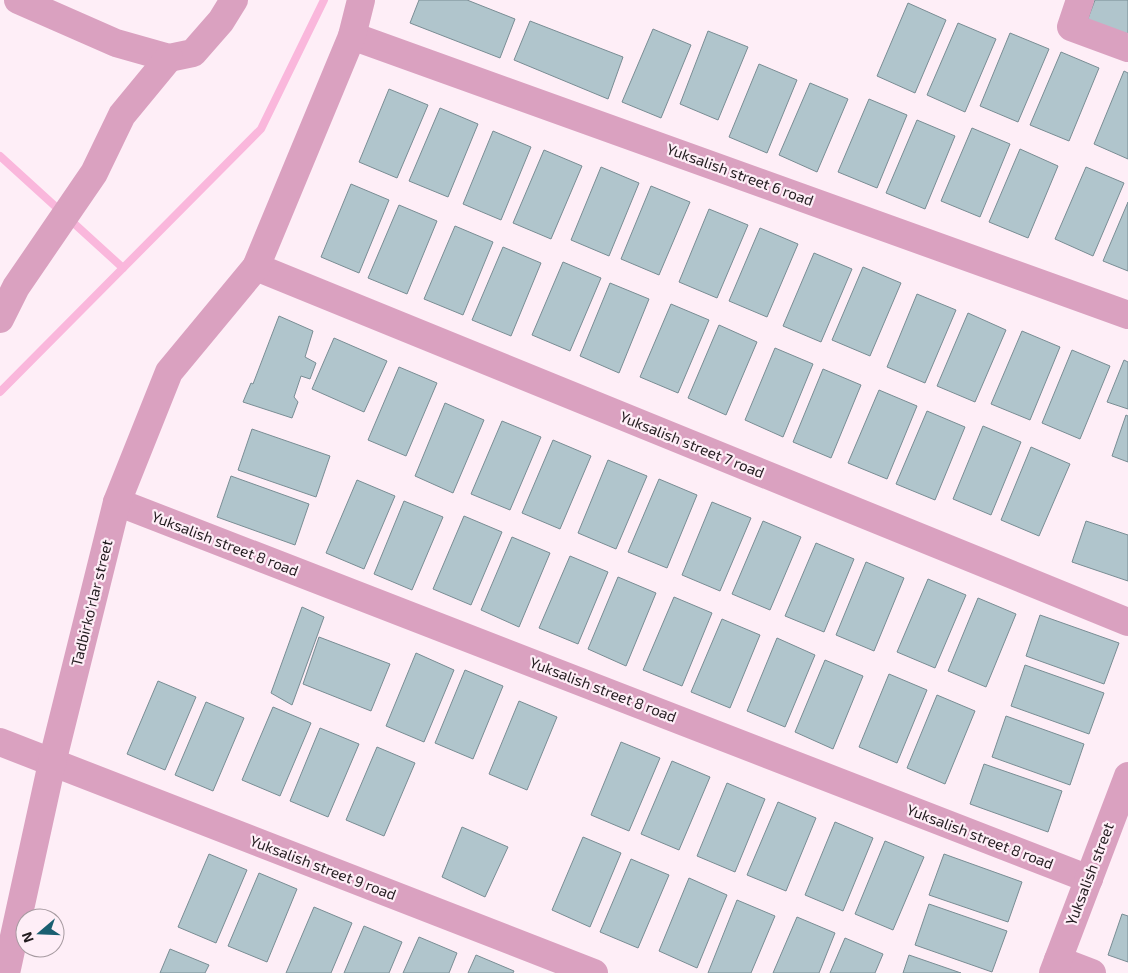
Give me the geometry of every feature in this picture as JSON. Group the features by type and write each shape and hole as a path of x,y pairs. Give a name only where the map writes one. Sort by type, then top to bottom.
{"street":[{"path":"18,0 116,43 169,58 193,53 221,21 234,0"},
{"name":"Tadbirko'rlar street","path":"6,973 52,763 116,502 169,372 256,267 352,36 361,0"},
{"path":"1080,0 1071,27 1128,48"},
{"name":"Yuksalish street 6 road","path":"352,36 1128,315"},
{"path":"0,319 16,287 94,173 122,115 169,58"},
{"name":"Yuksalish street 7 road","path":"256,267 1128,622"},
{"name":"Yuksalish street 8 road","path":"116,502 1089,879"},
{"name":"Yuksalish street 9 road","path":"0,742 594,973"},
{"name":"Yuksalish street","path":"1055,966 1128,776"},
{"path":"1055,966 1092,973"}],"building":[{"path":"419,0 467,0 515,19 500,58 410,23"},
{"path":"1095,0 1128,0 1128,34 1087,21"},
{"path":"908,3 946,20 915,93 877,76"},
{"path":"530,21 623,57 608,99 514,60"},
{"path":"958,23 996,39 965,112 927,95"},
{"path":"653,29 691,45 661,118 622,102"},
{"path":"708,31 748,47 718,120 680,104"},
{"path":"1010,33 1049,49 1018,122 980,106"},
{"path":"1061,52 1099,68 1069,141 1030,125"},
{"path":"759,64 797,80 767,153 729,137"},
{"path":"1124,71 1128,73 1128,159 1094,144"},
{"path":"810,83 848,99 817,172 779,155"},
{"path":"389,89 428,105 397,178 359,162"},
{"path":"869,99 907,115 877,188 838,172"},
{"path":"440,108 478,124 448,197 409,181"},
{"path":"917,120 955,136 925,209 886,193"},
{"path":"972,128 1010,144 980,217 941,201"},
{"path":"493,131 531,147 501,220 463,204"},
{"path":"1020,149 1058,166 1028,238 989,222"},
{"path":"544,150 582,166 551,239 513,223"},
{"path":"601,167 639,183 609,256 571,240"},
{"path":"1086,167 1124,183 1093,256 1055,239"},
{"path":"351,184 389,200 359,273 321,257"},
{"path":"651,186 690,202 659,275 621,259"},
{"path":"1128,202 1128,271 1103,261"},
{"path":"399,205 437,221 407,294 368,278"},
{"path":"709,209 748,225 717,298 679,282"},
{"path":"455,226 493,242 463,315 424,299"},
{"path":"760,228 798,244 767,317 729,301"},
{"path":"503,247 541,263 511,336 472,320"},
{"path":"814,253 852,269 821,342 783,326"},
{"path":"563,262 601,278 570,351 532,335"},
{"path":"863,267 901,283 870,356 832,340"},
{"path":"610,283 649,299 619,373 580,356"},
{"path":"917,294 956,310 925,383 887,367"},
{"path":"671,304 709,320 678,393 640,377"},
{"path":"968,313 1006,330 975,402 937,386"},
{"path":"279,316 313,331 305,357 316,363 310,379 301,376 294,397 298,402 292,418 243,402 251,383 253,384"},
{"path":"719,325 757,342 726,415 688,398"},
{"path":"1022,331 1060,347 1030,420 991,404"},
{"path":"334,338 387,361 364,412 312,389"},
{"path":"775,348 813,364 783,437 745,420"},
{"path":"1072,350 1110,366 1080,439 1042,423"},
{"path":"1124,360 1128,362 1128,409 1107,402"},
{"path":"399,367 437,383 406,456 368,440"},
{"path":"823,369 861,385 831,458 793,442"},
{"path":"879,390 917,406 887,479 848,463"},
{"path":"445,403 484,420 453,493 415,476"},
{"path":"927,411 965,427 935,500 896,484"},
{"path":"1126,415 1128,416 1128,462 1112,456"},
{"path":"502,421 541,437 510,510 471,494"},
{"path":"983,426 1021,442 991,515 953,499"},
{"path":"252,429 330,456 316,497 238,470"},
{"path":"553,440 591,456 560,529 522,513"},
{"path":"1031,447 1070,464 1039,536 1001,520"},
{"path":"608,460 647,476 616,549 578,533"},
{"path":"231,476 309,504 295,545 217,517"},
{"path":"659,479 697,495 667,568 628,552"},
{"path":"357,480 395,496 364,569 326,553"},
{"path":"404,501 443,517 412,590 374,574"},
{"path":"712,502 751,518 720,591 682,575"},
{"path":"464,516 502,532 471,605 433,589"},
{"path":"763,521 801,537 770,610 732,594"},
{"path":"1086,521 1128,535 1128,581 1072,562"},
{"path":"512,537 550,553 519,627 481,610"},
{"path":"816,543 854,559 824,632 785,616"},
{"path":"570,556 608,572 578,644 539,628"},
{"path":"866,562 904,578 874,651 836,635"},
{"path":"618,577 656,593 626,666 588,649"},
{"path":"928,579 966,595 935,668 897,652"},
{"path":"674,597 712,613 682,686 643,670"},
{"path":"978,598 1016,614 986,687 948,671"},
{"path":"302,607 324,617 292,705 271,693"},
{"path":"1040,615 1119,643 1104,684 1026,656"},
{"path":"722,619 760,635 730,708 691,692"},
{"path":"319,637 390,664 371,711 303,684"},
{"path":"777,638 815,655 785,727 747,711"},
{"path":"416,653 454,670 424,742 386,726"},
{"path":"825,660 863,676 833,749 795,732"},
{"path":"1025,665 1104,693 1089,734 1011,706"},
{"path":"465,670 503,686 473,759 435,743"},
{"path":"889,674 927,690 897,763 859,747"},
{"path":"158,681 196,697 165,770 127,754"},
{"path":"937,695 975,711 945,784 907,768"},
{"path":"519,701 557,717 527,790 489,774"},
{"path":"206,702 244,718 213,791 175,775"},
{"path":"273,707 311,723 280,796 242,780"},
{"path":"1006,716 1084,744 1070,785 992,757"},
{"path":"320,728 359,744 328,817 290,801"},
{"path":"621,742 660,758 629,831 591,815"},
{"path":"377,747 415,763 384,836 346,820"},
{"path":"672,761 710,777 679,850 641,834"},
{"path":"984,764 1062,791 1048,832 970,804"},
{"path":"727,783 765,799 735,872 697,856"},
{"path":"778,802 816,818 786,891 747,875"},
{"path":"835,822 873,838 843,911 805,895"},
{"path":"462,827 508,847 485,897 442,877"},
{"path":"583,837 621,853 590,927 552,910"},
{"path":"885,841 924,857 893,930 855,914"},
{"path":"209,854 247,870 216,943 178,927"},
{"path":"944,854 1022,882 1008,922 929,895"},
{"path":"631,859 669,875 638,948 600,932"},
{"path":"259,873 297,889 267,962 228,946"},
{"path":"689,878 727,895 697,968 659,951"},
{"path":"737,900 775,916 751,973 708,973"},
{"path":"929,904 1007,931 992,972 915,945"},
{"path":"314,907 352,923 331,973 286,973"},
{"path":"1122,914 1128,916 1128,962 1108,955"},
{"path":"797,917 835,933 819,973 773,973"},
{"path":"364,926 402,942 389,973 344,973"},
{"path":"419,937 457,953 449,973 403,973"},
{"path":"845,938 883,954 875,973 830,973"},
{"path":"170,949 209,965 205,973 160,973"},
{"path":"476,955 514,971 513,973 468,973"},
{"path":"909,955 961,973 903,973"}],"waterway":[{"path":"0,392 261,129 324,0"},
{"path":"0,156 123,268"}]}
